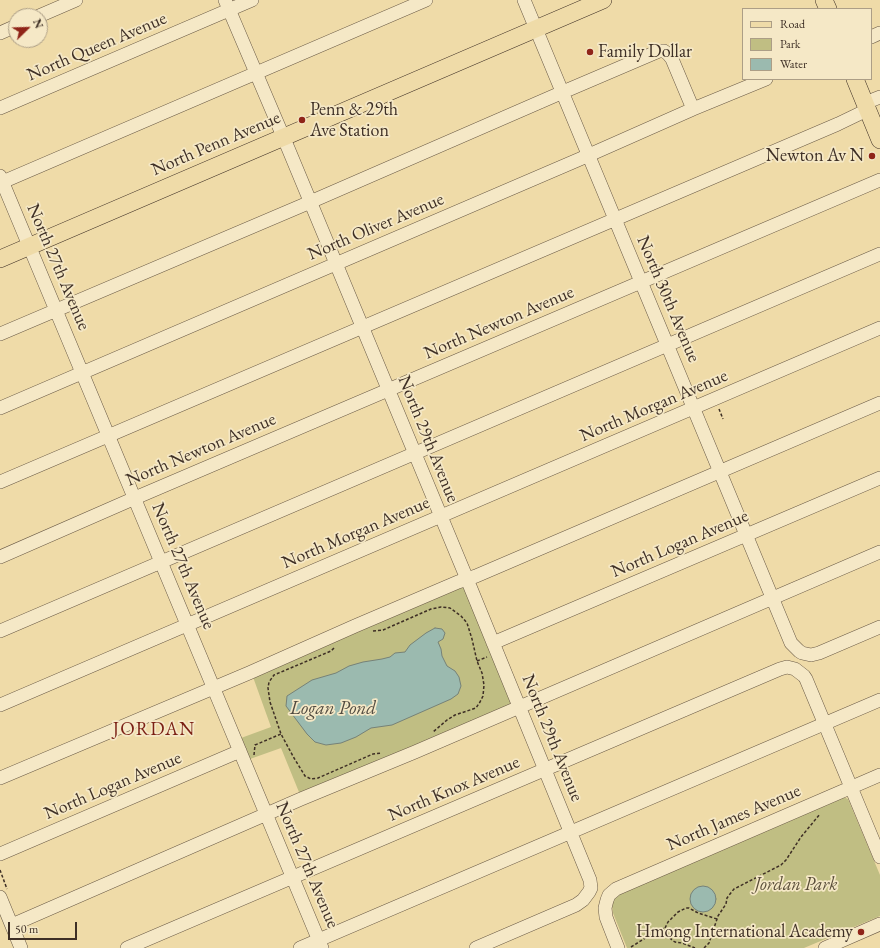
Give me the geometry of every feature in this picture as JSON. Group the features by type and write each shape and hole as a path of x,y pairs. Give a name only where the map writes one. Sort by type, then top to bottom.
{"main road":[{"name":"North Penn Avenue","path":"0,258 603,0"},
{"path":"856,80 871,103 880,140"}],"street":[{"path":"48,12 76,0"},
{"name":"North Queen Avenue","path":"0,108 227,5 252,0"},
{"path":"1,181 426,0"},
{"name":"North 30th Avenue","path":"524,0 616,218 641,282 791,643 802,653 819,653 880,627"},
{"name":"North 29th Avenue","path":"227,5 467,579 590,880 591,886 589,892 583,900 576,905 476,948"},
{"path":"0,334 659,51 664,51 672,59 693,109"},
{"name":"North Oliver Avenue","path":"0,408 693,109 764,80"},
{"path":"0,482 838,124 871,103"},
{"name":"North Newton Avenue","path":"0,557 880,180"},
{"name":"North 27th Avenue","path":"1,181 30,246 321,944"},
{"path":"0,631 880,254"},
{"name":"North Morgan Avenue","path":"0,705 880,328"},
{"path":"0,778 880,403"},
{"name":"North Logan Avenue","path":"493,643 880,478"},
{"path":"7,921 520,707 880,552"},
{"name":"North Knox Avenue","path":"127,948 780,669 787,667 795,669 804,676 825,724"},
{"path":"300,948 321,944 571,833 880,700"},
{"path":"825,724 879,852"},
{"name":"North Logan Avenue","path":"0,854 240,751"},
{"name":"North James Avenue","path":"625,947 606,917 605,908 607,900 612,892 622,885 880,775"},
{"path":"0,897 7,921 21,948"},
{"path":"825,948 880,924"}],"path":[{"path":"368,631 383,630 431,609 441,607 450,608 467,622 477,661 482,673 484,685 483,696 476,708 455,715 430,735"},
{"path":"335,647 331,651 274,675 269,682 268,688 270,702 281,734 305,776 311,779 318,778 373,754 384,752"},
{"path":"477,661 487,657"},
{"path":"253,757 255,745 281,734"},
{"path":"704,948 709,943 714,924 726,904 727,898 734,889 781,865 822,811"},
{"path":"625,947 665,928 668,922 678,912 686,908 690,908 698,913 717,919"},
{"path":"665,928 672,940 695,948"}],"green space":[{"path":"463,583 513,707 301,797 281,748 250,759 241,738 271,727 253,677"},
{"name":"Jordan Park","path":"841,796 848,799 880,875 880,916 804,948 627,948 613,913 612,905 614,898 619,893"}],"water":[{"name":"Logan Pond","path":"435,628 442,629 445,633 443,639 438,642 442,656 447,666 455,671 459,677 461,686 458,694 451,699 392,725 371,728 356,737 341,743 326,745 315,742 307,734 286,706 287,696 312,680 336,673 349,666 390,657 395,653 405,652 410,645"},
{"path":"703,886 712,890 716,899 712,908 703,912 694,908 690,899 694,890"}],"place":[{"name":"Family Dollar","path":"590,52"},
{"name":"Penn & 29th Ave Station","path":"302,120"},
{"name":"Newton Av N","path":"872,156"},
{"name":"Hmong International Academy","path":"861,932"}],"district":[{"name":"JORDAN","path":"154,730"}]}
